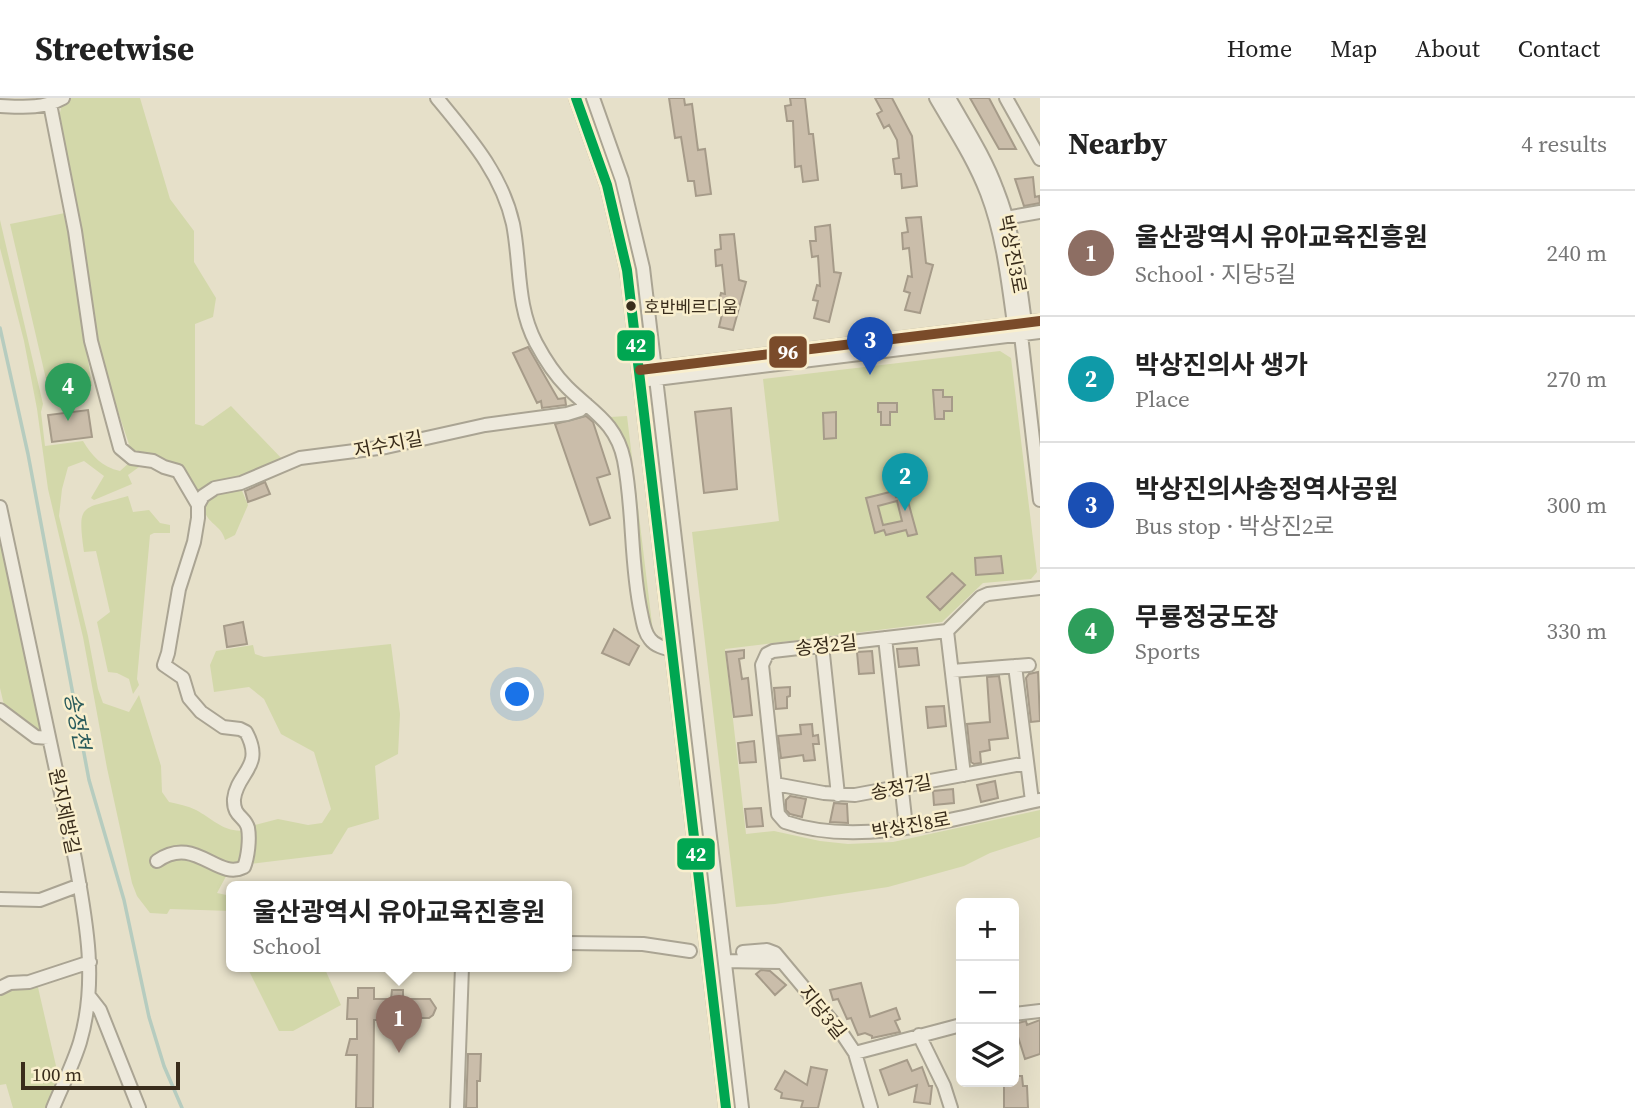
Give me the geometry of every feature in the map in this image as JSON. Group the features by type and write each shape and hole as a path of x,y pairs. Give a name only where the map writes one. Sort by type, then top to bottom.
{"street":[{"path":"0,106 19,102 50,104 63,98"},
{"path":"437,98 486,159 507,203 515,239 522,306 537,344 564,384 613,430 624,458 634,569 645,629 654,643 673,650"},
{"path":"576,98 603,174 627,270 726,1108"},
{"path":"593,98 618,169 636,231 643,268 742,1108"},
{"name":"박상진3로","path":"936,98 1001,218"},
{"name":"박상진3로","path":"948,98 984,159 1001,218 1006,264 1020,327 1040,500"},
{"path":"1006,98 1038,153"},
{"path":"50,104 75,231 96,365 120,448 132,458 153,461 178,471 198,505 194,542 182,576 164,665 183,678 189,698 201,712 223,727 243,730 249,738 253,760 236,788 234,805 236,813 247,826 247,858 244,867 237,870 221,867 186,852 168,854 157,861"},
{"path":"1001,218 1040,212"},
{"path":"640,376 1020,327 1040,321"},
{"path":"1020,327 1040,332"},
{"name":"저수지길","path":"198,505 203,496 215,488 241,483 300,458 386,447 485,425 567,414 580,410 586,404"},
{"name":"원지제방길","path":"0,507 80,885 90,962 89,996 79,1045 53,1108"},
{"path":"964,775 947,631 981,597 1040,587"},
{"name":"송정2길","path":"781,820 778,814 763,659 773,651 947,631"},
{"path":"885,638 906,827"},
{"path":"822,645 838,795"},
{"path":"952,671 1029,665"},
{"path":"1015,666 1027,763 1036,801"},
{"path":"0,710 36,737 49,738"},
{"name":"송정7길","path":"775,784 838,795 871,794 1027,763"},
{"name":"박상진8로","path":"781,820 790,824 847,833 880,833 1036,801"},
{"path":"0,899 40,900 80,885"},
{"path":"572,943 643,944 690,951"},
{"path":"743,952 766,950 775,953 782,962"},
{"path":"725,961 782,962"},
{"path":"0,988 10,983 29,982 90,962"},
{"name":"지당3길","path":"782,962 841,1032 855,1053 872,1108"},
{"path":"457,1108 462,972"},
{"path":"89,996 100,1010 139,1108"},
{"path":"1019,1013 1040,1011"},
{"path":"855,1053 956,1026"},
{"path":"919,1035 944,1086 951,1108"}],"green space":[{"path":"70,98 140,98 170,199 194,231 194,262 216,298 213,317 195,324 195,424 203,426 231,406 284,461 198,498 183,473 131,450 96,338 58,121 62,104"},
{"path":"65,213 92,386 49,392 10,224"},
{"path":"0,220 43,404 41,412 45,446 83,441 98,460 108,467 120,471 130,462 139,464 139,467 128,475 132,484 94,500 91,498 104,476 84,461 68,467 59,516 103,703 129,712 139,695 161,766 162,792 169,802 193,809 226,828 247,830 243,862 231,867 217,893 226,895 226,911 170,909 167,914 150,913 137,896 132,883 83,637 48,489 24,341 0,248"},
{"path":"1000,351 1011,358 1037,572 1031,579 983,583 942,622 725,649 746,834 774,831 848,844 893,842 1040,810 1040,837 990,853 964,866 888,887 775,904 736,907 692,532 779,521 763,379"},
{"path":"627,416 653,632 645,614 623,440 610,417"},
{"path":"240,486 248,505 235,535 225,540 205,513 204,497"},
{"path":"128,496 133,512 149,510 160,523 170,525 170,533 150,535 137,679 139,685 133,694 129,679 108,672 97,622 110,612 96,551 84,552 81,524 82,516 92,506"},
{"path":"0,540 41,732 39,733 12,715 4,705 0,688"},
{"path":"391,644 400,714 398,754 375,766 379,819 348,828 332,854 249,864 251,826 278,819 308,825 322,823 331,809 314,752 281,734 264,699 249,687 214,692 210,665 216,651 253,645 255,654 264,657"},
{"path":"250,972 326,972 341,1005 293,1031 279,1031"},
{"path":"37,983 59,1079 47,1108 13,1108 6,1084 0,1085 0,990"}],"building":[{"path":"669,98 684,98 685,105 692,104 698,150 705,149 711,194 696,196 694,181 688,181 681,137 675,138"},
{"path":"790,98 805,98 809,134 813,134 818,180 803,182 801,166 795,167 793,121 787,121 785,106 791,105"},
{"path":"875,98 892,98 912,136 917,186 902,188 901,174 895,174 893,159 899,158 897,140 889,125 884,128 877,114 882,111"},
{"path":"970,98 989,98 1016,149 999,149"},
{"path":"1033,177 1035,197 1039,196 1040,203 1024,206 1015,179"},
{"path":"921,217 926,263 933,265 920,313 905,310 910,293 904,291 908,276 912,277 909,248 903,249 902,233 908,232 906,218"},
{"path":"830,225 834,272 841,273 829,322 814,318 818,301 813,300 817,285 820,286 818,256 812,257 810,241 816,241 815,227"},
{"path":"734,234 739,280 746,282 733,330 719,327 723,310 717,309 721,293 725,294 722,265 716,266 715,250 721,249 720,235"},
{"path":"528,347 558,399 565,398 566,405 542,408 541,401 537,403 513,353"},
{"path":"933,390 943,390 943,397 952,397 952,411 944,411 944,419 935,419"},
{"path":"878,403 897,403 897,412 890,412 890,425 881,425"},
{"path":"731,408 737,489 704,493 695,412"},
{"path":"88,410 92,437 52,442 48,415"},
{"path":"836,412 836,438 824,439 823,413"},
{"path":"586,416 593,422 610,474 597,478 610,518 590,525 555,424"},
{"path":"265,482 270,494 248,502 245,491"},
{"path":"894,491 896,497 906,494 917,534 908,536 906,530 886,535 884,530 875,533 866,498","holes":["897,501 902,521 883,525 878,506"]},
{"path":"1001,556 1003,573 976,575 975,558"},
{"path":"952,573 965,585 940,610 927,597"},
{"path":"243,622 247,644 227,647 224,626"},
{"path":"614,629 639,646 629,665 602,653"},
{"path":"917,648 919,665 899,667 897,649"},
{"path":"744,650 744,658 739,659 742,679 748,678 752,715 734,717 726,652"},
{"path":"872,651 874,673 859,674 857,652"},
{"path":"1038,672 1040,721 1031,722 1026,678 1029,674"},
{"path":"999,676 1008,738 989,740 990,750 980,752 981,763 974,764 971,762 967,724 990,722 987,677"},
{"path":"790,687 787,708 776,709 774,688"},
{"path":"944,706 946,726 928,728 926,707"},
{"path":"812,724 813,736 818,735 819,744 813,744 815,760 804,761 803,755 781,758 778,736 801,734 800,725"},
{"path":"754,741 756,762 740,763 738,743"},
{"path":"995,781 998,798 981,802 977,785"},
{"path":"953,789 954,803 934,805 933,791"},
{"path":"790,796 806,799 802,817 786,810 786,800"},
{"path":"834,803 847,804 848,823 830,822"},
{"path":"761,808 763,826 747,827 745,809"},
{"path":"761,970 770,971 786,985 775,995 756,974"},
{"path":"861,983 870,1017 896,1008 900,1019 895,1021 900,1032 872,1038 865,1033 858,1035 851,1018 847,1019 838,999 833,1000 830,990"},
{"path":"358,988 374,988 374,999 391,999 392,990 403,990 403,999 430,999 436,1008 429,1018 402,1018 402,1025 391,1025 391,1020 374,1020 373,1108 356,1108 357,1055 346,1055 350,1039 357,1039 357,1019 347,1019 348,998 358,998"},
{"path":"1040,1020 1040,1054 1025,1059 1019,1040 1019,1023 1026,1021 1027,1025"},
{"path":"468,1054 481,1054 477,1108 466,1108"},
{"path":"907,1060 912,1071 922,1067 929,1086 932,1086 930,1104 914,1102 917,1085 889,1095 880,1070"},
{"path":"811,1067 827,1070 818,1108 801,1108 803,1101 781,1098 782,1093 775,1089 785,1071 807,1085"},
{"path":"1019,1076 1022,1076 1023,1086 1027,1086 1028,1108 1004,1108 1004,1087 1019,1087"}],"waterway":[{"name":"송정천","path":"0,328 28,454 89,780 124,900 149,1017 164,1066 182,1108"}],"transit line":[{"name":"42","path":"576,98 607,185 627,270 726,1108"},
{"name":"96","path":"640,370 1040,321"}],"place":[{"name":"호반베르디움","path":"631,306"},
{"name":"박상진의사송정역사공원","path":"870,375"},
{"name":"무룡정궁도장","path":"68,421"},
{"name":"박상진의사 생가","path":"905,511"},
{"name":"울산광역시 유아교육진흥원","path":"399,1053"}]}
